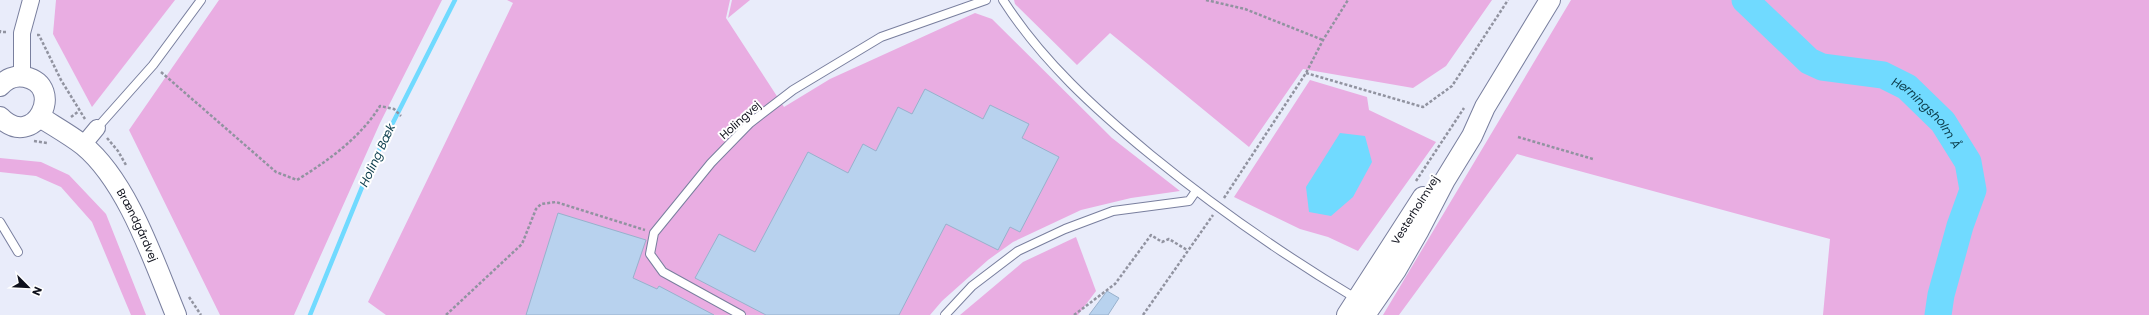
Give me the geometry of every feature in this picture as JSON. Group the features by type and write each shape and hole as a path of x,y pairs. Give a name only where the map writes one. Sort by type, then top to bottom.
{"street":[{"path":"22,76 22,34 31,0"},
{"name":"Vesterholmvej","path":"1360,309 1419,230 1445,180 1472,136 1485,106 1550,0"},
{"path":"0,86 8,79 22,76 35,81 43,91 45,105 40,117 35,122 23,127 10,125 0,117"},
{"name":"Brændgårdvej","path":"40,117 83,145 112,176 124,196 176,315"},
{"path":"83,145 97,128"}],"lane":[{"path":"97,128 153,64 201,0"},
{"name":"Holingvej","path":"741,315 663,272 650,254 654,233 711,162 750,123 793,90 881,37 986,0"},
{"path":"1003,0 1022,30 1062,75 1112,123 1196,191 1360,309"},
{"path":"945,315 972,286 1018,251 1064,229 1113,211 1189,201 1196,191"},
{"path":"0,222 18,252"}],"path":[{"path":"1206,0 1245,9 1323,40"},
{"path":"1143,315 1218,207 1306,73 1323,40 1348,0"},
{"path":"1306,73 1423,107 1452,86 1508,0"},
{"path":"0,32 39,35 79,111 88,122 97,128"},
{"path":"153,64 276,172 297,180 328,160 369,124 380,106 386,106 394,109 401,116"},
{"path":"1412,186 1465,106"},
{"path":"1518,137 1593,159"},
{"path":"446,315 522,244 536,209 541,204 556,202 654,233"},
{"path":"1074,315 1115,284 1151,235 1162,242 1169,239 1187,250"}],"shaded area":[{"path":"56,0 175,0 92,107 53,34"},
{"path":"219,0 442,0 380,123 294,315 220,315 129,130"},
{"path":"507,0 730,0 726,18 784,107 830,79 975,13 992,19 1112,138 1180,191 1131,198 1081,210 1013,242 988,260 942,301 930,315 386,315 368,302 513,3"},
{"path":"732,0 750,0 728,18"},
{"path":"1014,0 1492,0 1446,66 1413,88 1303,69 1249,147 1110,33 1077,65 1015,4"},
{"path":"1571,0 2149,0 2149,315 1823,315 1830,239 1517,154 1399,315 1383,315"},
{"path":"1310,80 1367,97 1369,110 1436,142 1358,251 1328,237 1300,229 1234,197"},
{"path":"0,158 41,162 69,175 106,214 146,315 131,315 92,222 61,187 36,176 0,172"},
{"path":"1076,237 1096,291 1078,315 960,315 1023,262"}],"water":[{"path":"1340,133 1365,136 1372,162 1353,197 1331,216 1309,212 1306,187"}],"building":[{"path":"925,89 983,119 990,105 1029,124 1022,138 1059,157 1020,232 1010,227 998,250 946,224 899,315 766,315 695,278 719,234 755,252 808,152 848,173 863,144 876,151 898,107 912,114"},
{"path":"558,213 646,240 633,278 657,289 659,286 714,315 526,315"},
{"path":"1107,291 1119,298 1108,315 1089,315"}],"waterway":[{"name":"Holing Bæk","path":"310,315 369,170 455,0"},
{"name":"Herningsholm Å","path":"1745,0 1809,61 1822,67 1883,75 1907,87 1943,122 1968,162 1973,190 1960,226 1941,295 1938,315"}]}
